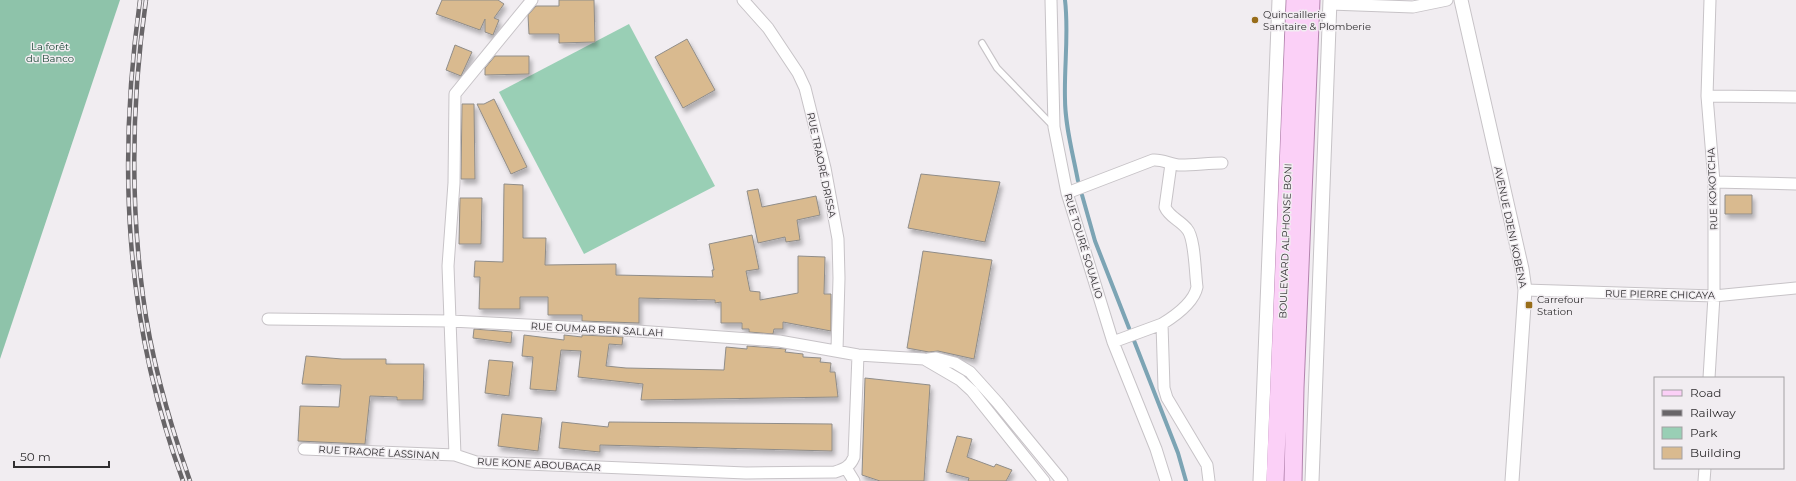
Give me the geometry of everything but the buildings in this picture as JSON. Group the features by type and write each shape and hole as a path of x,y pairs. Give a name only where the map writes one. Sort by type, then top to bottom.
{"main road":[{"name":"BOULEVARD ALPHONSE BONI","path":"1293,481 1295,388 1295,0"},
{"name":"BOULEVARD ALPHONSE BONI","path":"1275,481 1295,183 1311,0"}],"street":[{"path":"455,455 448,266 454,183 455,94 532,0"},
{"name":"RUE TRAORÉ DRISSA","path":"743,0 768,28 798,73 805,88 825,168 838,239 839,278 837,350"},
{"name":"RUE TOURÉ SOUALIO","path":"1051,0 1054,127 1067,193 1113,342 1156,449 1166,481"},
{"name":"BOULEVARD ALPHONSE BONI","path":"1260,481 1279,0"},
{"path":"1312,481 1330,2 1414,7 1447,0"},
{"name":"AVENUE DJENI KOBENA","path":"1461,0 1522,269 1524,290 1512,481"},
{"name":"RUE KOKOTCHA","path":"1709,377 1714,296 1714,182 1707,96 1710,0"},
{"path":"1707,96 1796,96"},
{"path":"1067,193 1154,160 1181,165 1222,163"},
{"path":"1113,342 1162,324 1195,295 1197,287 1191,237 1187,229 1170,215 1165,207 1171,164"},
{"path":"1714,182 1796,184"},
{"name":"RUE PIERRE CHICAYA","path":"1524,290 1714,296 1796,288"},
{"name":"RUE OUMAR BEN SALLAH","path":"268,319 451,321 779,341 837,350 858,355 924,359 936,358 955,363 970,372 997,402 1062,481"},
{"path":"1162,324 1164,388 1167,398 1206,465 1209,481"},
{"path":"854,481 846,468 854,457 858,355"},
{"name":"RUE OUMAR BEN SALLAH","path":"924,359 946,370 960,380 972,392 1044,481"},
{"name":"RUE TRAORÉ LASSINAN","path":"304,448 455,455"},
{"name":"RUE KONE ABOUBACAR","path":"455,455 476,462 746,473 835,472 846,468"},
{"path":"1704,481 1705,469"}],"lane":[{"path":"982,43 997,68 1054,127"}],"green space":[{"name":"La forêt du Banco","path":"0,0 120,0 0,359"},
{"path":"629,24 715,186 584,254 499,92"}],"waterway":[{"path":"1065,0 1067,25 1065,109 1078,181"},
{"path":"1082,195 1095,241 1129,328"},
{"path":"1133,338 1178,453 1186,481"}],"railway":[{"path":"140,0 133,62 129,123 128,183 131,243 138,303 149,362 164,422 183,481"},
{"path":"146,0 141,37 135,111 134,148 136,222 139,259 146,320 156,366 168,413 190,481"}],"place":[{"name":"Quincaillerie Sanitaire & Plomberie","path":"1255,20"},
{"name":"Carrefour Station","path":"1529,305"}]}
